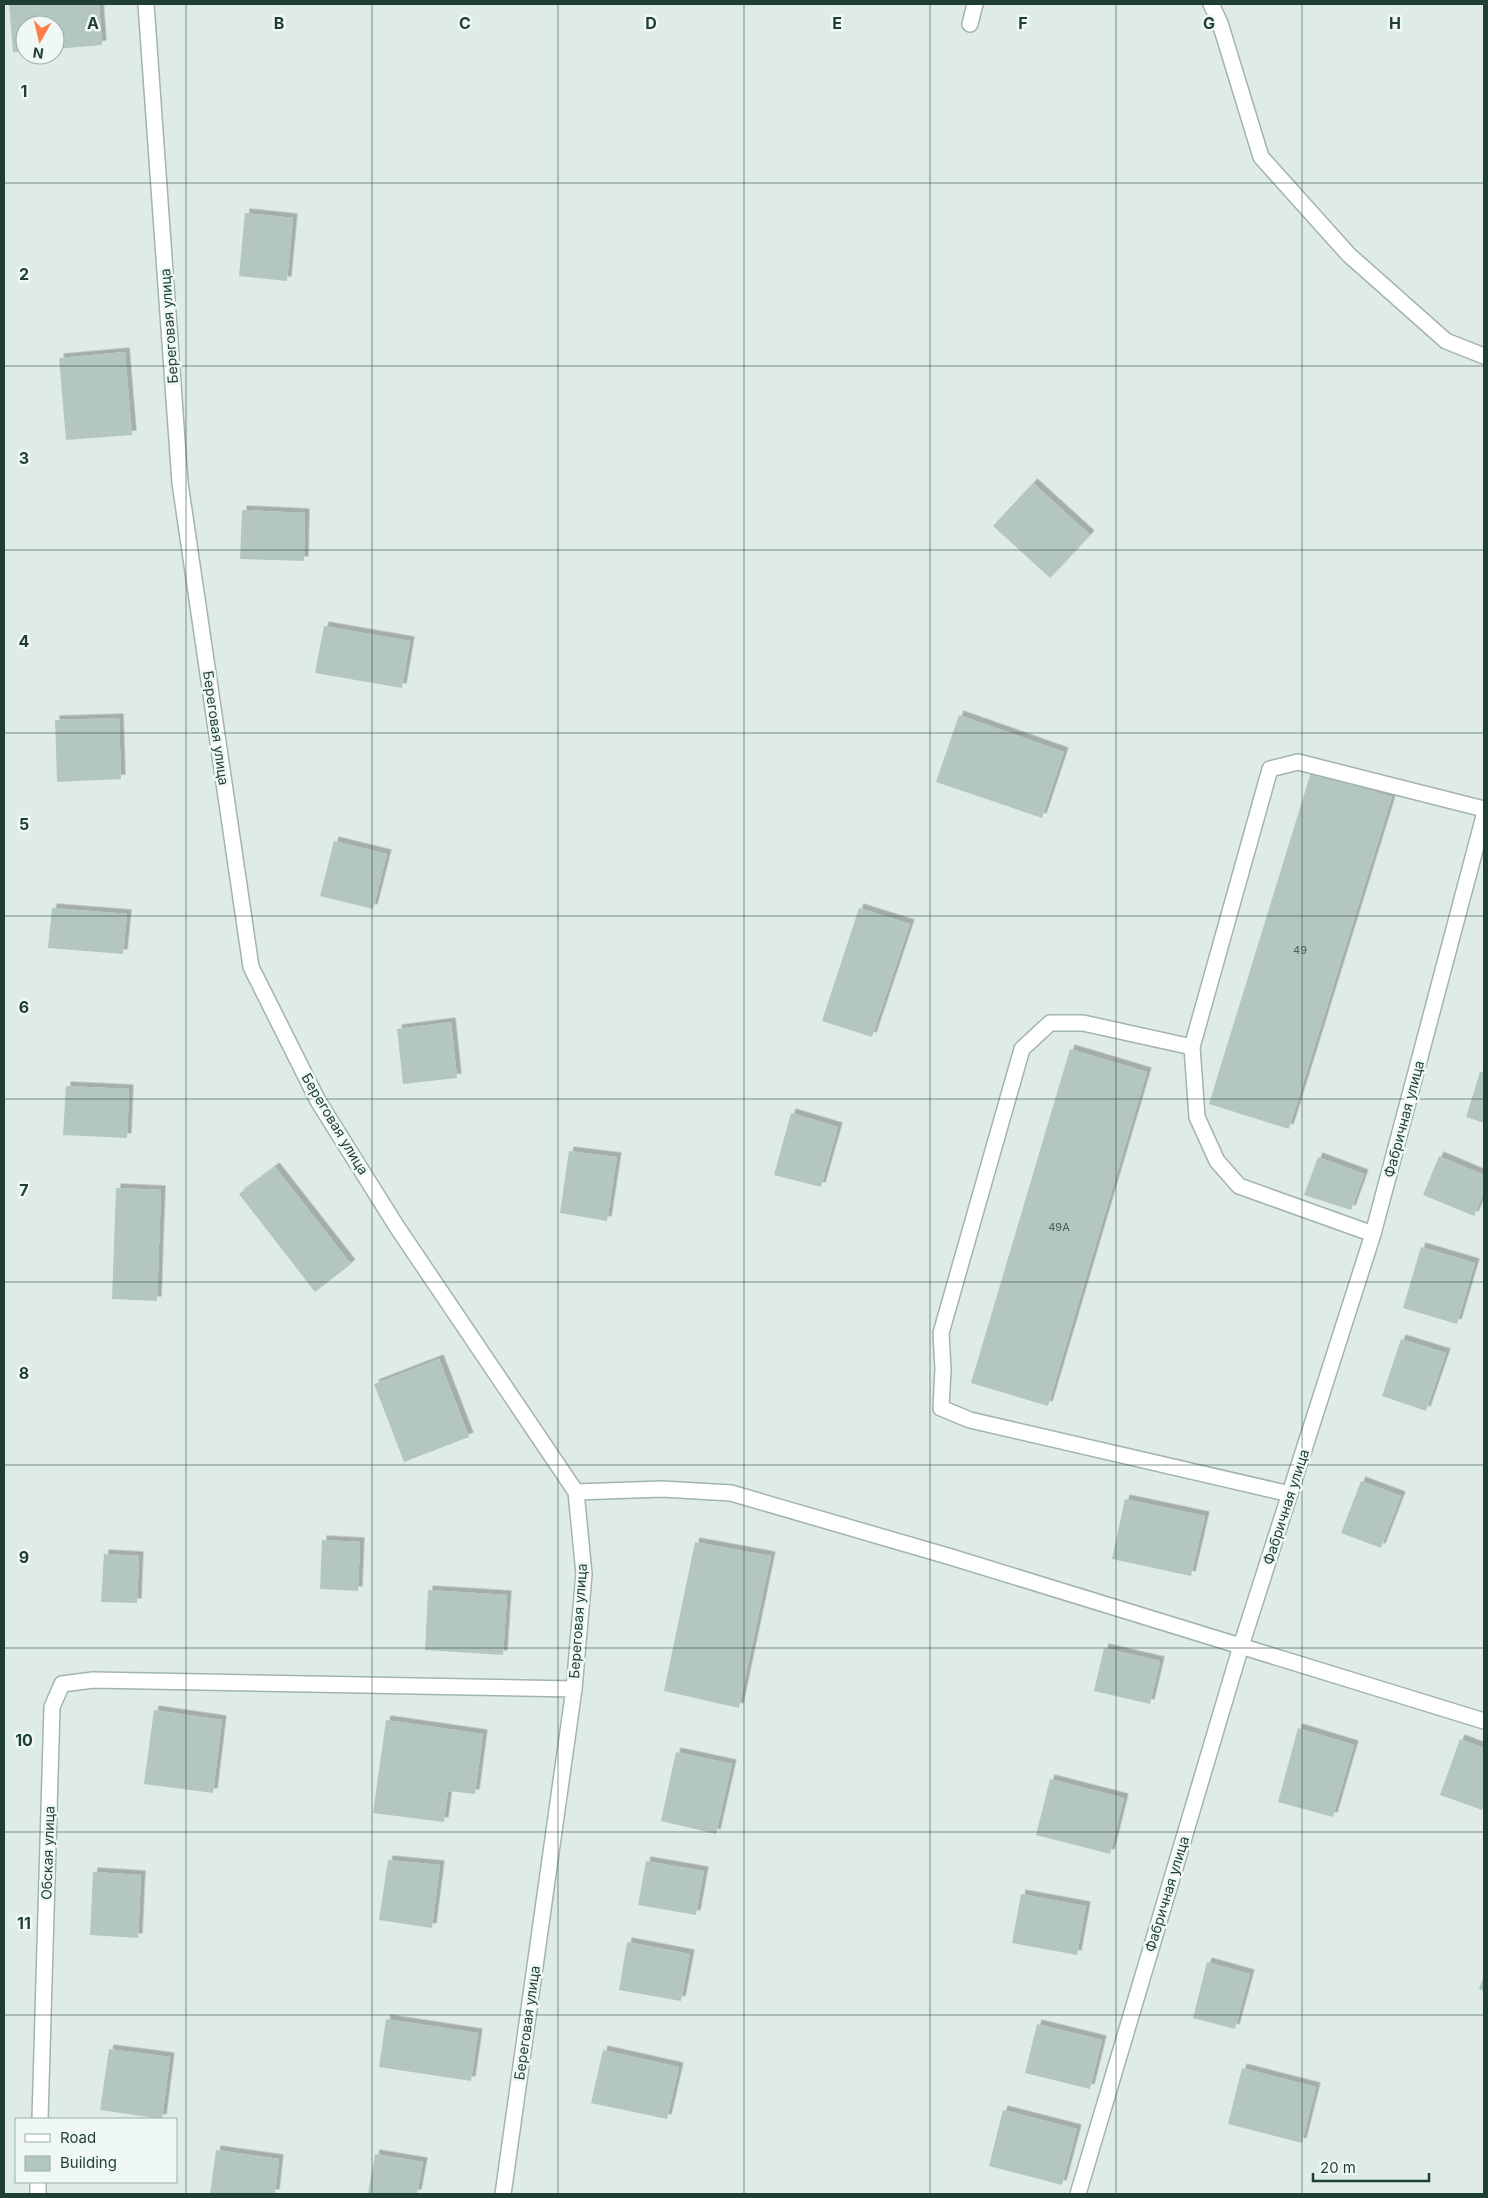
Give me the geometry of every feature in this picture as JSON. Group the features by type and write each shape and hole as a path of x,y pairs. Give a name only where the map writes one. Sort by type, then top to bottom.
{"street":[{"name":"Береговая улица","path":"146,4 180,483 251,967 318,1101 397,1227 576,1492 584,1574 574,1689 503,2194"},
{"path":"970,24 975,4"},
{"path":"1211,4 1220,23 1261,158 1349,254 1446,341 1484,356"},
{"path":"1373,1234 1239,1186 1217,1161 1197,1117 1192,1046 1270,770 1298,762 1484,809"},
{"name":"Фабричная улица","path":"1078,2194 1242,1646 1373,1234 1484,816"},
{"path":"1192,1046 1084,1023 1050,1023 1022,1049 941,1333 941,1408 970,1420 1290,1494"},
{"path":"576,1492 662,1489 731,1493 951,1557 1484,1721"},
{"name":"Обская улица","path":"40,2118 52,1707 62,1684 93,1680 574,1689"}],"building":[{"path":"9,4 99,4 102,45 65,48 65,15 15,15 15,52 13,52"},
{"path":"245,213 293,218 287,281 239,276"},
{"path":"125,352 132,435 66,440 59,358"},
{"path":"1033,483 1090,535 1050,578 993,526"},
{"path":"242,510 305,513 304,561 240,559"},
{"path":"324,626 410,641 402,688 315,673"},
{"path":"959,715 1064,752 1042,818 936,782"},
{"path":"119,718 121,779 57,782 55,720"},
{"path":"1311,772 1392,797 1289,1129 1209,1104"},
{"path":"334,841 387,854 373,909 320,896"},
{"path":"52,908 127,914 123,954 48,948"},
{"path":"859,908 910,924 872,1037 822,1021"},
{"path":"451,1022 457,1078 403,1084 397,1029"},
{"path":"1070,1049 1147,1072 1048,1406 971,1383"},
{"path":"1480,1072 1484,1073 1484,1123 1466,1117"},
{"path":"66,1086 129,1089 127,1138 63,1135"},
{"path":"791,1113 838,1127 821,1187 774,1175"},
{"path":"569,1151 617,1157 607,1221 560,1213"},
{"path":"1439,1156 1484,1175 1484,1192 1474,1216 1423,1195"},
{"path":"1318,1157 1364,1174 1351,1210 1304,1195"},
{"path":"275,1167 351,1264 315,1292 239,1194"},
{"path":"116,1188 161,1190 157,1301 112,1299"},
{"path":"1421,1247 1475,1263 1457,1324 1403,1308"},
{"path":"1401,1339 1446,1353 1426,1411 1382,1396"},
{"path":"439,1359 469,1437 404,1462 374,1384"},
{"path":"1361,1481 1401,1496 1381,1548 1341,1533"},
{"path":"1125,1499 1205,1516 1191,1576 1112,1559"},
{"path":"322,1540 360,1542 358,1591 320,1589"},
{"path":"695,1542 771,1556 739,1708 664,1691"},
{"path":"104,1554 139,1556 137,1603 101,1602"},
{"path":"428,1590 507,1595 503,1655 425,1650"},
{"path":"1104,1648 1160,1661 1150,1704 1094,1691"},
{"path":"154,1710 222,1720 213,1793 144,1784"},
{"path":"386,1720 483,1734 475,1794 448,1791 444,1822 373,1813"},
{"path":"1298,1728 1354,1745 1333,1817 1278,1802"},
{"path":"1460,1739 1484,1748 1484,1805 1482,1810 1440,1795"},
{"path":"676,1752 732,1764 716,1834 661,1821"},
{"path":"1050,1779 1124,1798 1110,1854 1036,1835"},
{"path":"388,1860 440,1865 432,1928 379,1920"},
{"path":"646,1861 704,1871 696,1915 638,1905"},
{"path":"93,1872 141,1875 138,1938 90,1935"},
{"path":"1021,1894 1086,1906 1077,1955 1012,1943"},
{"path":"627,1942 690,1954 681,2001 619,1990"},
{"path":"1207,1962 1250,1974 1235,2029 1193,2018"},
{"path":"1484,1976 1484,1991 1479,1989"},
{"path":"386,2019 478,2033 471,2081 379,2067"},
{"path":"1037,2024 1102,2040 1090,2089 1025,2073"},
{"path":"109,2049 170,2057 162,2118 100,2110"},
{"path":"603,2050 679,2067 667,2119 591,2103"},
{"path":"1242,2068 1316,2087 1302,2143 1228,2124"},
{"path":"1003,2110 1077,2129 1062,2185 989,2166"},
{"path":"216,2150 279,2159 275,2194 210,2194"},
{"path":"375,2154 423,2162 417,2194 368,2194"}]}
